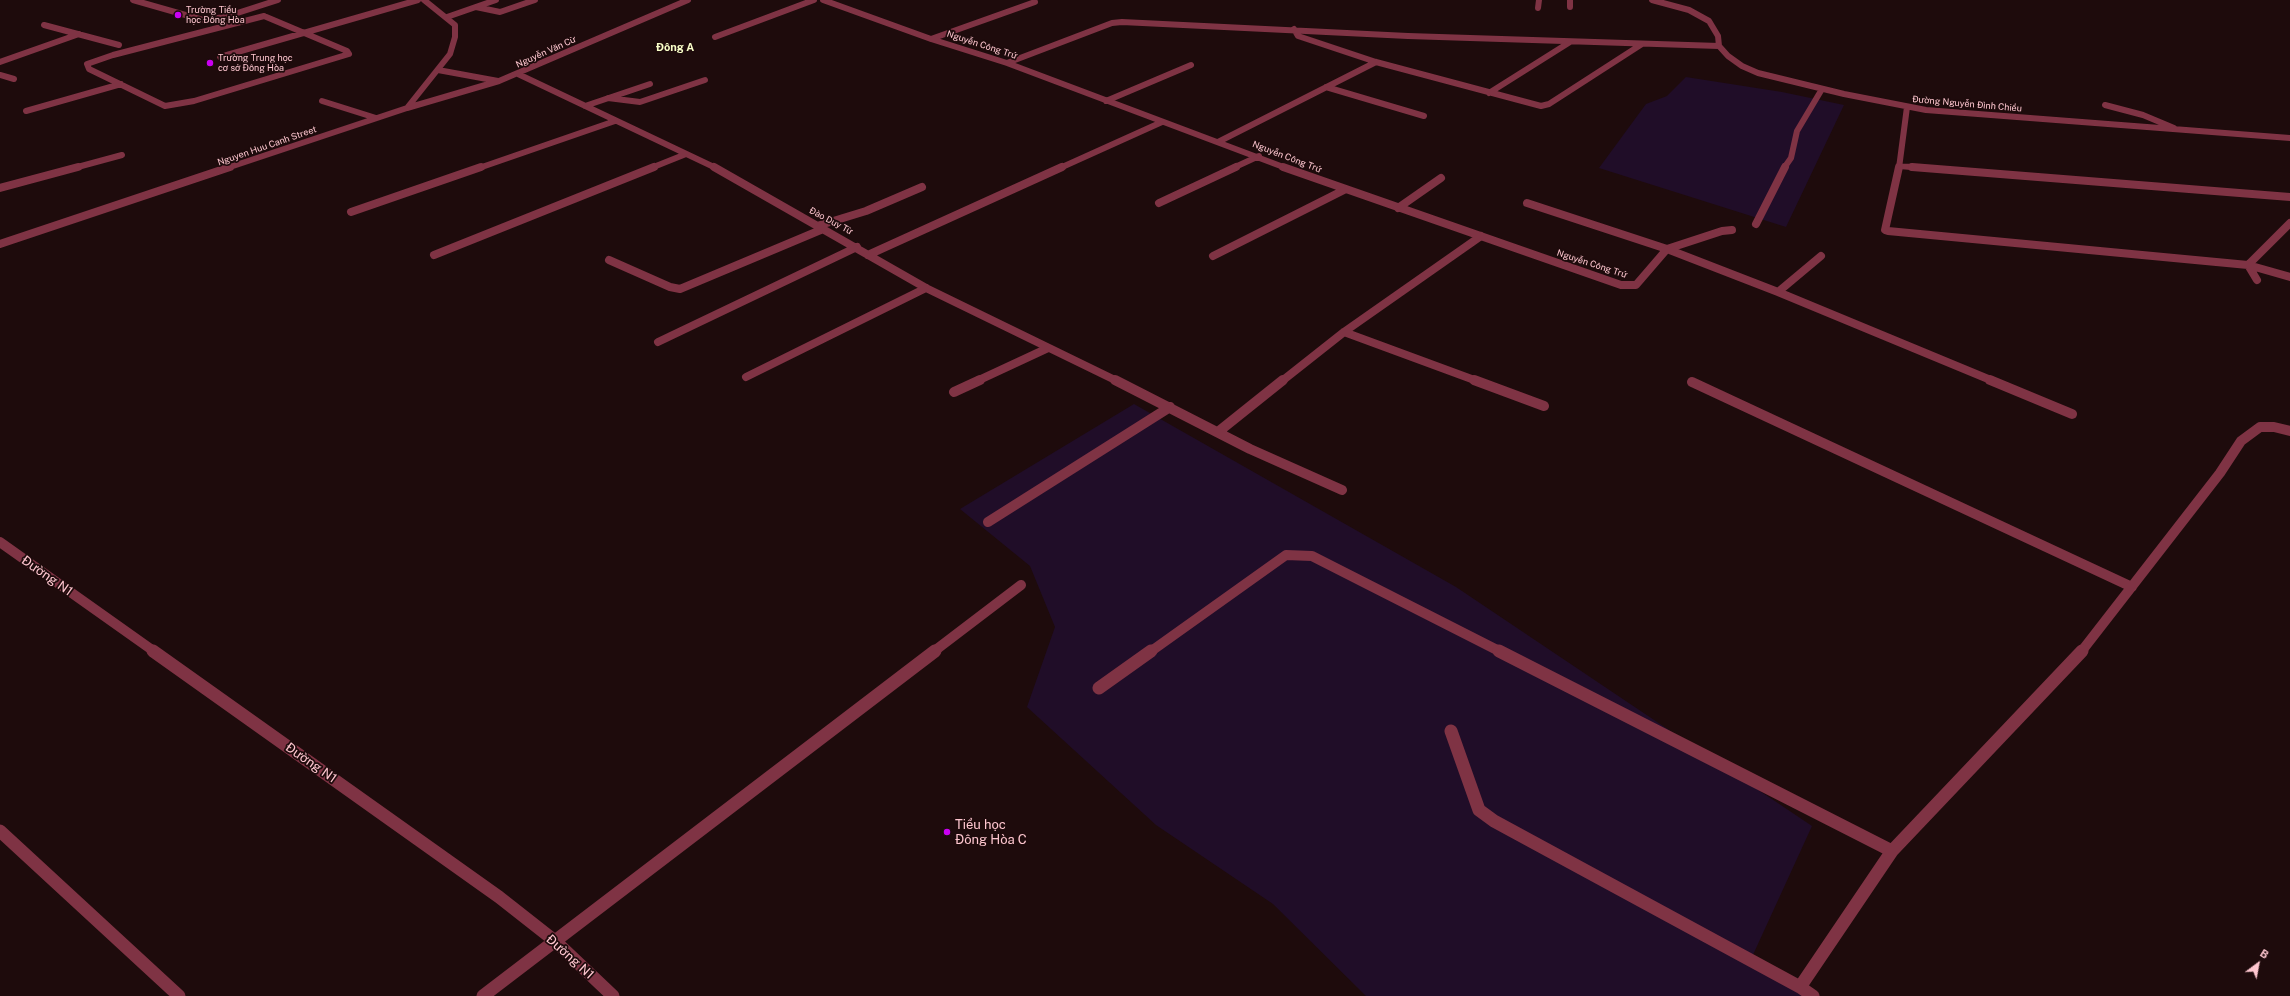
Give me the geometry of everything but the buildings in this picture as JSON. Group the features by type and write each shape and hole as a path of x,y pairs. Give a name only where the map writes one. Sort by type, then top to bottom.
{"street":[{"path":"133,0 203,20 224,17 278,0"},
{"path":"220,57 418,0"},
{"path":"407,108 450,54 455,37 455,25 447,17 424,0"},
{"path":"447,17 496,0"},
{"path":"476,7 500,12 535,0"},
{"name":"Nguyễn Văn Cừ","path":"407,108 500,82 688,0"},
{"path":"715,37 814,0"},
{"name":"Nguyễn Công Trứ","path":"824,0 931,39 1007,63 1162,122 1259,156 1344,190 1481,236 1621,286 1636,285 1667,249"},
{"path":"1538,8 1539,0"},
{"path":"1570,0 1570,6"},
{"name":"Đường Nguyễn Đình Chiểu","path":"1652,0 1689,10 1709,21 1718,36 1719,46 1728,56 1758,73 1822,89 1907,107 2290,138"},
{"path":"931,39 1035,2"},
{"path":"264,16 347,51 349,54 194,101 165,106 121,84 89,69 87,64 113,54 264,16"},
{"path":"1007,63 1112,22 1294,29 1408,36 1719,46"},
{"path":"44,25 119,45"},
{"path":"1294,29 1298,36 1376,62 1535,105 1546,105 1642,44"},
{"path":"0,62 79,34"},
{"path":"1489,93 1570,42"},
{"path":"1218,142 1376,62"},
{"path":"1106,101 1191,65"},
{"path":"438,70 500,82"},
{"name":"Đào Duy Từ","path":"518,74 720,170 820,228 857,247 868,255 926,288 1132,390 1170,407 1250,449 1342,490"},
{"path":"0,75 14,80"},
{"path":"608,98 640,102 705,80"},
{"path":"26,111 121,84"},
{"path":"585,106 650,84"},
{"path":"1326,87 1424,116"},
{"path":"1756,224 1779,176 1790,158 1797,131 1822,89"},
{"path":"322,101 376,118"},
{"path":"2105,105 2143,115 2177,130"},
{"path":"1907,107 1899,166 1886,230 1891,233 2248,265 2290,277"},
{"name":"Nguyen Huu Canh Street","path":"0,244 407,108"},
{"path":"351,212 615,121"},
{"path":"868,255 1162,122"},
{"path":"434,255 686,154"},
{"path":"0,188 122,156"},
{"path":"1159,203 1259,156"},
{"path":"1899,166 2290,197"},
{"path":"1398,208 1441,178"},
{"path":"610,260 670,287 680,289 820,228 866,211 922,187"},
{"path":"1213,256 1344,190"},
{"path":"1527,203 1667,249 1778,292 2072,414"},
{"path":"2248,265 2290,223"},
{"path":"1667,249 1722,231 1732,230"},
{"path":"1218,432 1344,332 1481,236"},
{"path":"658,342 857,247"},
{"path":"1778,292 1821,256"},
{"path":"2248,265 2257,280"},
{"path":"746,377 926,288"},
{"path":"1344,332 1544,406"},
{"path":"954,392 1048,348"},
{"path":"1692,382 2132,587"},
{"path":"988,522 1170,407"},
{"path":"1800,987 1892,851 2084,649 2220,473 2241,442 2256,428 2274,427 2290,431"},
{"name":"Đường N1","path":"0,542 492,892 554,942 613,996"},
{"path":"1099,688 1286,555 1312,556 1892,851"},
{"path":"483,996 1021,585"},
{"path":"1451,732 1479,810 1494,821 1814,996"},
{"path":"0,831 174,995"}],"shaded area":[{"path":"1686,77 1782,92 1844,105 1786,227 1599,168 1646,104 1667,96"},
{"path":"1134,404 1456,587 1812,826 1752,957 1802,996 1366,996 1273,904 1156,825 1027,707 1055,627 1030,566 960,509"}],"place":[{"name":"Trường Tiểu học Đông Hòa","path":"178,15"},
{"name":"Trường Trung học cơ sở Đông Hòa","path":"210,63"},
{"name":"Tiểu học Đông Hòa C","path":"947,832"}],"district":[{"name":"Đông A","path":"675,48"}]}
